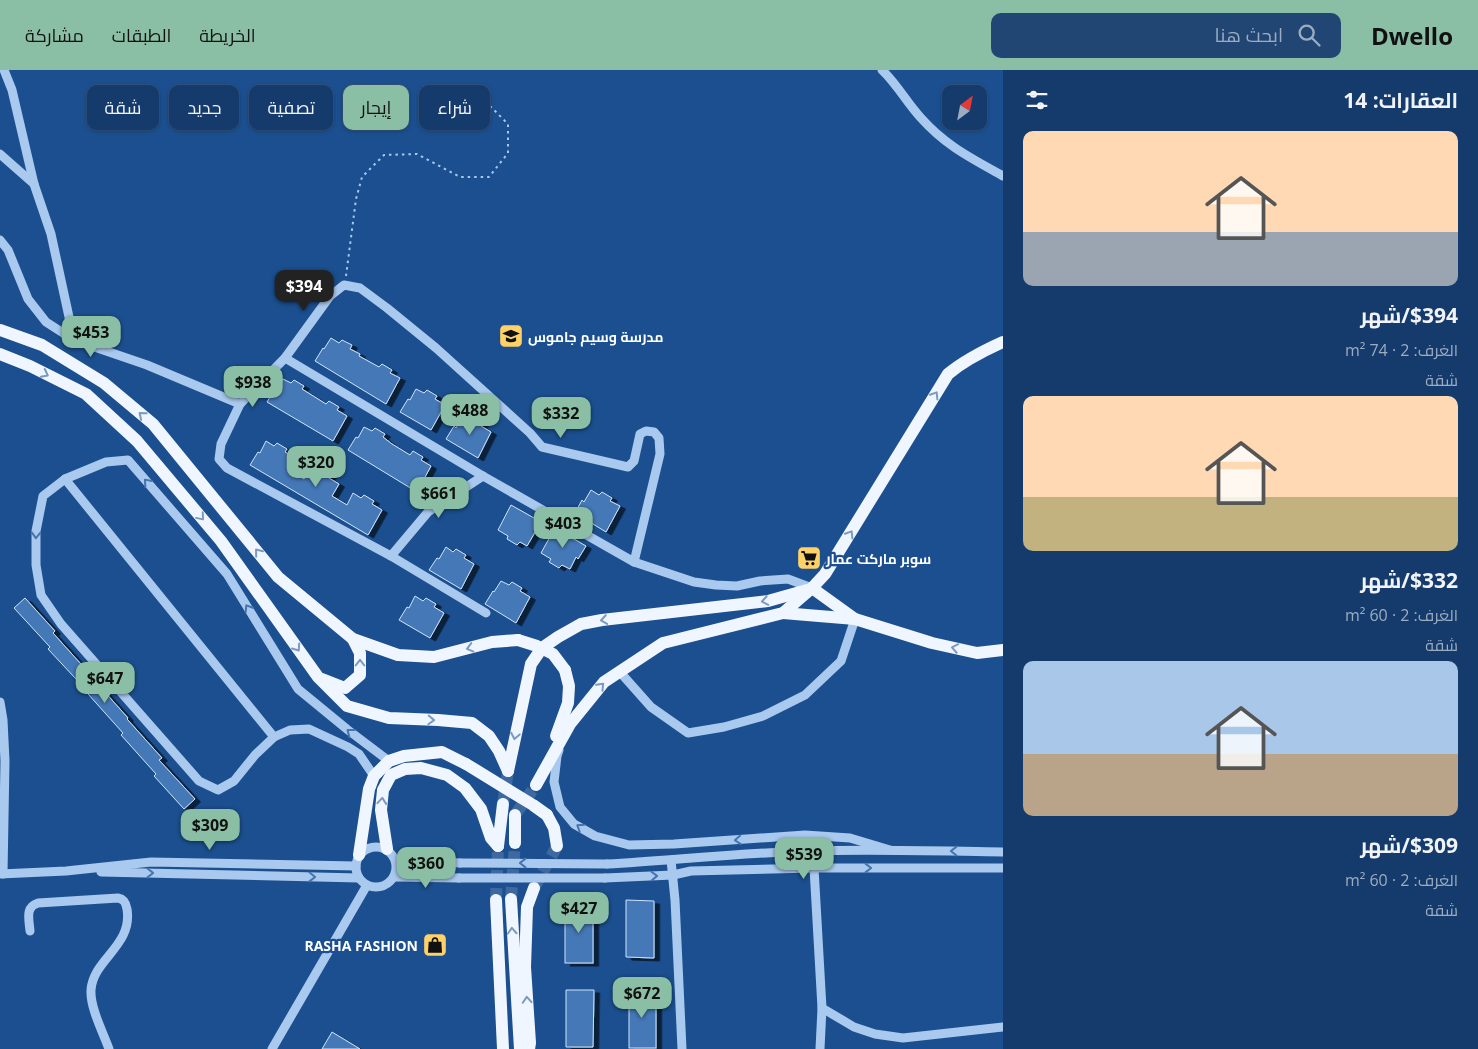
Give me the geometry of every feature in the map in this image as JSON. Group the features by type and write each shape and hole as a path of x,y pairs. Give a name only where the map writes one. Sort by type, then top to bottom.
{"main road":[{"path":"0,330 42,345 104,383 153,424 278,577 353,639 398,655 434,657 492,642 518,640 553,654 565,670 569,686 568,703 538,781 570,724 604,682 663,643 783,612 855,619 932,643 977,652 1003,650"},
{"path":"783,612 812,588 825,574 948,374 973,356 1003,342"},
{"path":"0,354 30,366 86,394 136,441 221,541 318,677 347,706 389,718 472,723 489,736 499,751 508,771 531,664 542,648 558,637 581,624 768,601 812,588"},
{"path":"812,588 855,619"},
{"path":"318,677 345,688 360,675 360,653 353,639"},
{"path":"358,861 369,789 374,776 389,761 404,756 442,752 466,764 547,815 554,828 557,846"},
{"path":"387,849 381,810 383,790 391,775 405,768 421,768 447,775 465,788 481,809 491,838 498,846 503,804"},
{"path":"515,815 515,843"},
{"path":"530,1049 525,967 527,907 534,888"},
{"path":"496,900 503,1049"},
{"path":"511,900 520,1049"}],"street":[{"path":"4,70 12,90 34,184 50,234 74,340"},
{"path":"882,70 936,134 957,150 1003,176"},
{"path":"0,154 34,184"},
{"path":"0,240 8,250 28,299 46,322 74,340 147,365 240,404"},
{"path":"486,613 390,556 227,468 219,459 222,444 240,404 285,358 330,296 344,285 360,288 436,348 530,433 542,447 628,466 634,461 640,434 646,431 654,432 659,438 660,454 634,562"},
{"path":"285,358 483,476 634,562 694,582 716,586 737,586 760,581 788,579 812,588"},
{"path":"374,776 359,754 309,729 290,730 274,737 255,755 234,781 218,790 199,782 61,624 41,595 36,565 36,531 43,496 65,479 106,462 128,460 227,574 298,689 389,761"},
{"path":"390,556 428,512 483,476"},
{"path":"65,479 274,737"},
{"path":"619,671 651,707 688,733 724,727 763,716 805,695 841,661 855,619"},
{"path":"0,702 5,761 2,801 1,874 66,871 151,862 358,861"},
{"path":"570,724 557,756 554,782 560,807 574,824 595,836 629,846 805,835 850,838 890,850"},
{"path":"66,871 359,878 367,885 373,887 385,885 394,877 396,872 394,856 387,849 375,846 369,848 358,861 359,878"},
{"path":"808,851 814,868 822,1008 820,1049"},
{"path":"396,860 460,863 607,864 808,851 1003,852"},
{"path":"671,860 676,900 682,1049"},
{"path":"394,877 605,878 673,875 691,871 814,868 1003,868"},
{"path":"272,1049 367,885"},
{"path":"30,931 29,912 32,904 118,898 125,902 128,924 113,952 104,962 93,981 91,989 91,999 109,1049"},
{"path":"822,1008 854,1027 875,1034 903,1038 1003,1027"}],"path":[{"path":"344,285 356,199 362,177 384,155 417,154 460,177 489,177 508,153 508,124 490,106"}],"building":[{"path":"331,338 339,343 342,340 352,345 350,349 360,354 359,356 379,367 382,364 392,370 390,373 400,378 386,404 315,361"},
{"path":"283,379 291,383 294,380 304,386 302,389 326,404 329,401 339,407 337,410 347,416 333,441 267,402"},
{"path":"416,389 424,393 427,390 437,396 435,399 445,405 431,430 400,412"},
{"path":"463,416 470,420 473,417 483,423 481,426 491,432 478,458 446,439 454,426 456,428"},
{"path":"364,427 372,431 375,428 385,434 383,437 392,444 410,455 413,451 423,457 421,460 431,466 417,492 348,450"},
{"path":"266,441 274,446 277,443 287,449 285,452 295,458 288,469 304,479 311,468 318,472 321,469 331,475 329,478 339,484 332,496 347,505 353,493 361,498 364,495 374,501 372,504 382,510 368,535 250,465 258,452 260,453"},
{"path":"591,490 599,495 602,492 612,498 610,501 620,506 606,532 575,513 582,500 584,502"},
{"path":"511,505 541,522 527,546 520,542 517,545 498,530"},
{"path":"555,528 586,546 578,559 576,557 570,569 562,565 559,568 549,562 551,559 541,553"},
{"path":"446,547 453,552 456,549 466,555 464,558 474,564 461,589 429,570 437,558 439,559"},
{"path":"501,581 509,585 512,582 522,588 520,591 530,597 516,623 485,604"},
{"path":"415,596 423,601 426,598 436,604 434,607 444,613 430,638 399,620 407,607 409,608"},
{"path":"25,598 162,758 159,760 195,799 184,809 121,735 123,733 48,649 50,647 14,608"},
{"path":"626,900 654,901 654,958 626,957"},
{"path":"565,906 593,906 593,963 565,963"},
{"path":"566,990 594,990 593,1047 566,1047"},
{"path":"629,991 656,991 656,1048 629,1048"},
{"path":"332,1032 360,1049 322,1049"}],"tunnel":[{"path":"503,804 508,771"},
{"path":"515,815 536,785"},
{"path":"511,899 515,843"},
{"path":"496,900 498,846"},
{"path":"534,888 557,846"}],"place":[{"name":"مدرسة وسيم جاموس","path":"511,336"},
{"name":"سوبر ماركت عمار","path":"809,558"},
{"name":"RASHA FASHION","path":"435,945"}]}
